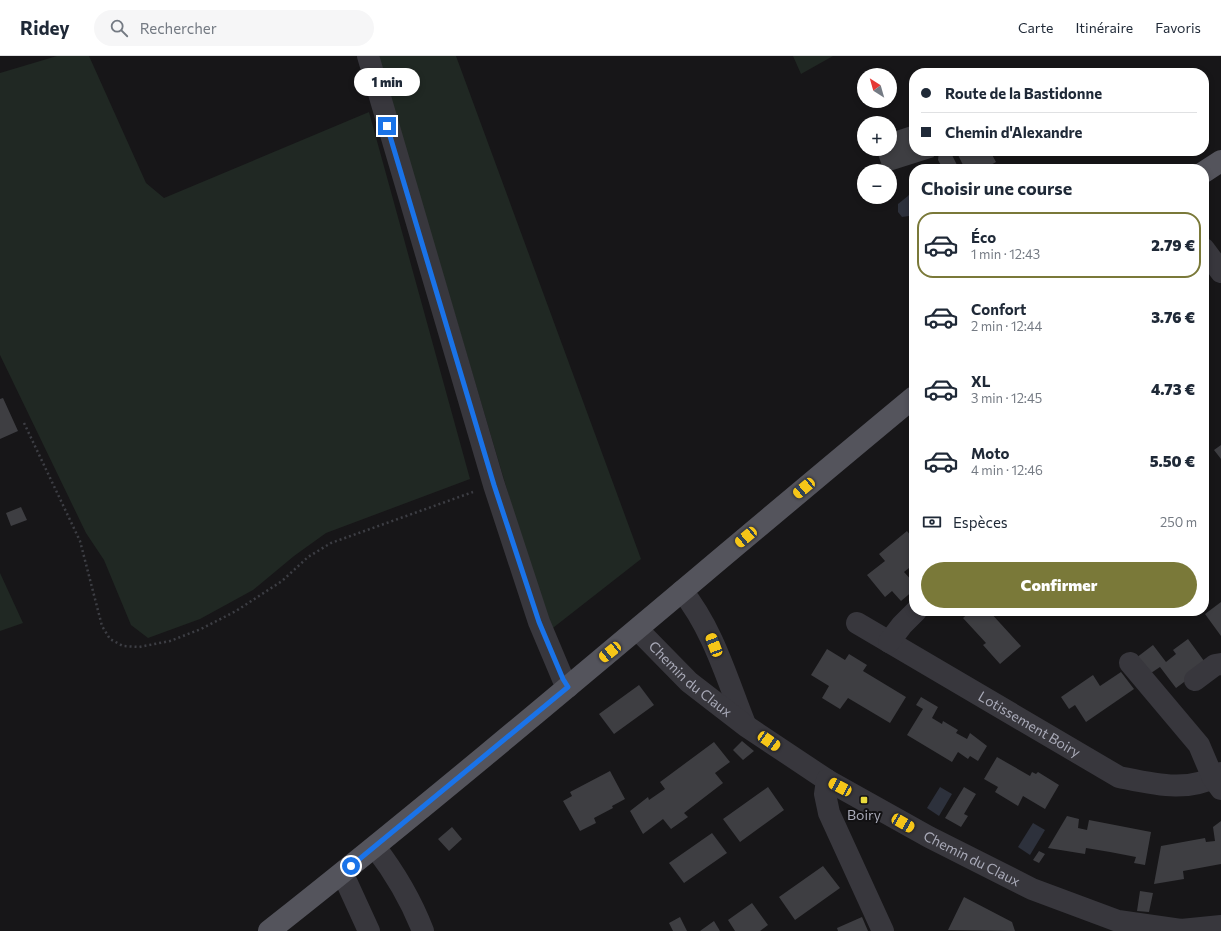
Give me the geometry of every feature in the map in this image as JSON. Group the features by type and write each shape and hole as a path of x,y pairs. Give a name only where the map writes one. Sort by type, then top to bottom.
{"main road":[{"path":"1209,169 1221,161"},
{"path":"269,931 375,847 638,630 682,591 909,401"}],"street":[{"path":"368,56 494,485 539,622 563,679 568,687"},
{"path":"1209,256 1221,272"},
{"name":"Chemin du Claux","path":"682,591 708,630 746,726"},
{"path":"889,642 911,616"},
{"name":"Lotissement Boiry","path":"858,623 1119,778 1164,786 1190,785 1218,780"},
{"name":"Chemin du Claux","path":"638,630 689,682 746,726 827,780 929,837 1032,888 1118,921 1181,930 1219,928"},
{"path":"1130,663 1199,744 1218,780"},
{"path":"1195,680 1215,665 1221,664"},
{"path":"827,780 825,794 829,812 883,931"},
{"path":"375,847 395,873 414,908 423,931"},
{"path":"340,875 347,883 369,931"}],"path":[{"path":"24,423 80,541 102,626 110,639 123,646 139,647 170,642 201,629 236,611 282,580 308,557 331,542 494,485"}],"shaded area":[{"path":"57,56 89,56 146,183 164,198 369,112 470,479 326,533 294,556 253,590 200,619 148,638 131,625 104,560 86,533 0,355 0,73"},
{"path":"378,56 456,56 641,559 549,631"},
{"path":"793,56 833,56 801,74"},
{"path":"909,194 909,216 902,217 898,212 898,204"},
{"path":"0,573 23,623 0,631"},
{"path":"940,787 952,794 939,816 927,808"},
{"path":"1033,823 1045,830 1030,855 1018,847"}],"building":[{"path":"909,127 909,156 934,157 897,169 897,164 881,164 879,156 897,156 897,131"},
{"path":"938,156 952,156 956,164 940,164 938,160"},
{"path":"958,156 993,156 996,162 993,164 962,164"},
{"path":"3,398 18,431 0,439 0,399"},
{"path":"1221,445 1221,459 1214,450"},
{"path":"21,507 27,520 11,526 6,513"},
{"path":"907,531 909,534 909,568 904,572 909,578 909,594 901,601 892,591 885,597 867,575 885,561 879,554"},
{"path":"1221,602 1221,636 1206,616 1209,616 1209,611"},
{"path":"965,616 994,616 1021,646 1000,664 983,645 986,643 963,618"},
{"path":"1188,639 1207,665 1176,688 1160,667 1148,675 1136,658 1153,645 1166,662 1176,654 1173,650"},
{"path":"827,649 845,660 849,654 867,665 863,671 906,697 890,723 848,698 840,709 822,698 829,686 811,675"},
{"path":"1121,672 1134,689 1086,722 1075,705 1069,709 1061,697 1093,675 1100,686"},
{"path":"639,685 654,705 614,734 599,714"},
{"path":"921,697 938,707 932,718 942,724 943,721 958,730 956,733 967,739 970,733 987,746 978,761 970,756 968,759 958,752 952,762 907,735 923,709 916,705"},
{"path":"742,741 754,751 743,760 733,750"},
{"path":"714,742 730,762 715,773 723,783 684,813 688,817 671,829 663,819 643,834 630,811 648,797 649,800 665,789 660,782"},
{"path":"997,757 1030,776 1032,772 1036,774 1038,772 1059,785 1045,809 1023,796 1018,806 995,792 998,787 984,779"},
{"path":"610,771 625,799 612,806 613,808 594,818 596,823 580,831 563,801 572,796 570,792"},
{"path":"768,787 784,810 740,842 723,819"},
{"path":"964,787 976,794 964,814 968,816 961,827 945,818"},
{"path":"1067,816 1079,819 1078,828 1087,830 1089,820 1151,832 1145,865 1134,863 1136,857 1110,852 1086,848 1085,854 1048,848"},
{"path":"1221,821 1221,864 1183,871 1184,879 1154,884 1161,846 1205,838 1206,842 1215,841 1213,827"},
{"path":"452,827 462,839 449,851 438,839"},
{"path":"712,833 727,853 684,883 669,863"},
{"path":"1039,851 1045,854 1039,863 1033,860"},
{"path":"823,866 840,888 795,920 779,897"},
{"path":"1140,891 1153,893 1149,912 1137,911"},
{"path":"964,897 1012,922 1015,931 948,930"},
{"path":"752,903 768,925 760,931 735,931 728,920"},
{"path":"680,917 687,931 673,931 669,923"},
{"path":"862,917 868,931 838,931 837,928"},
{"path":"714,921 720,931 700,931"}],"place":[{"name":"Boiry","path":"864,800"}],"route":[{"path":"351,866 568,687 563,679 539,622 510,536 387,126"}]}
